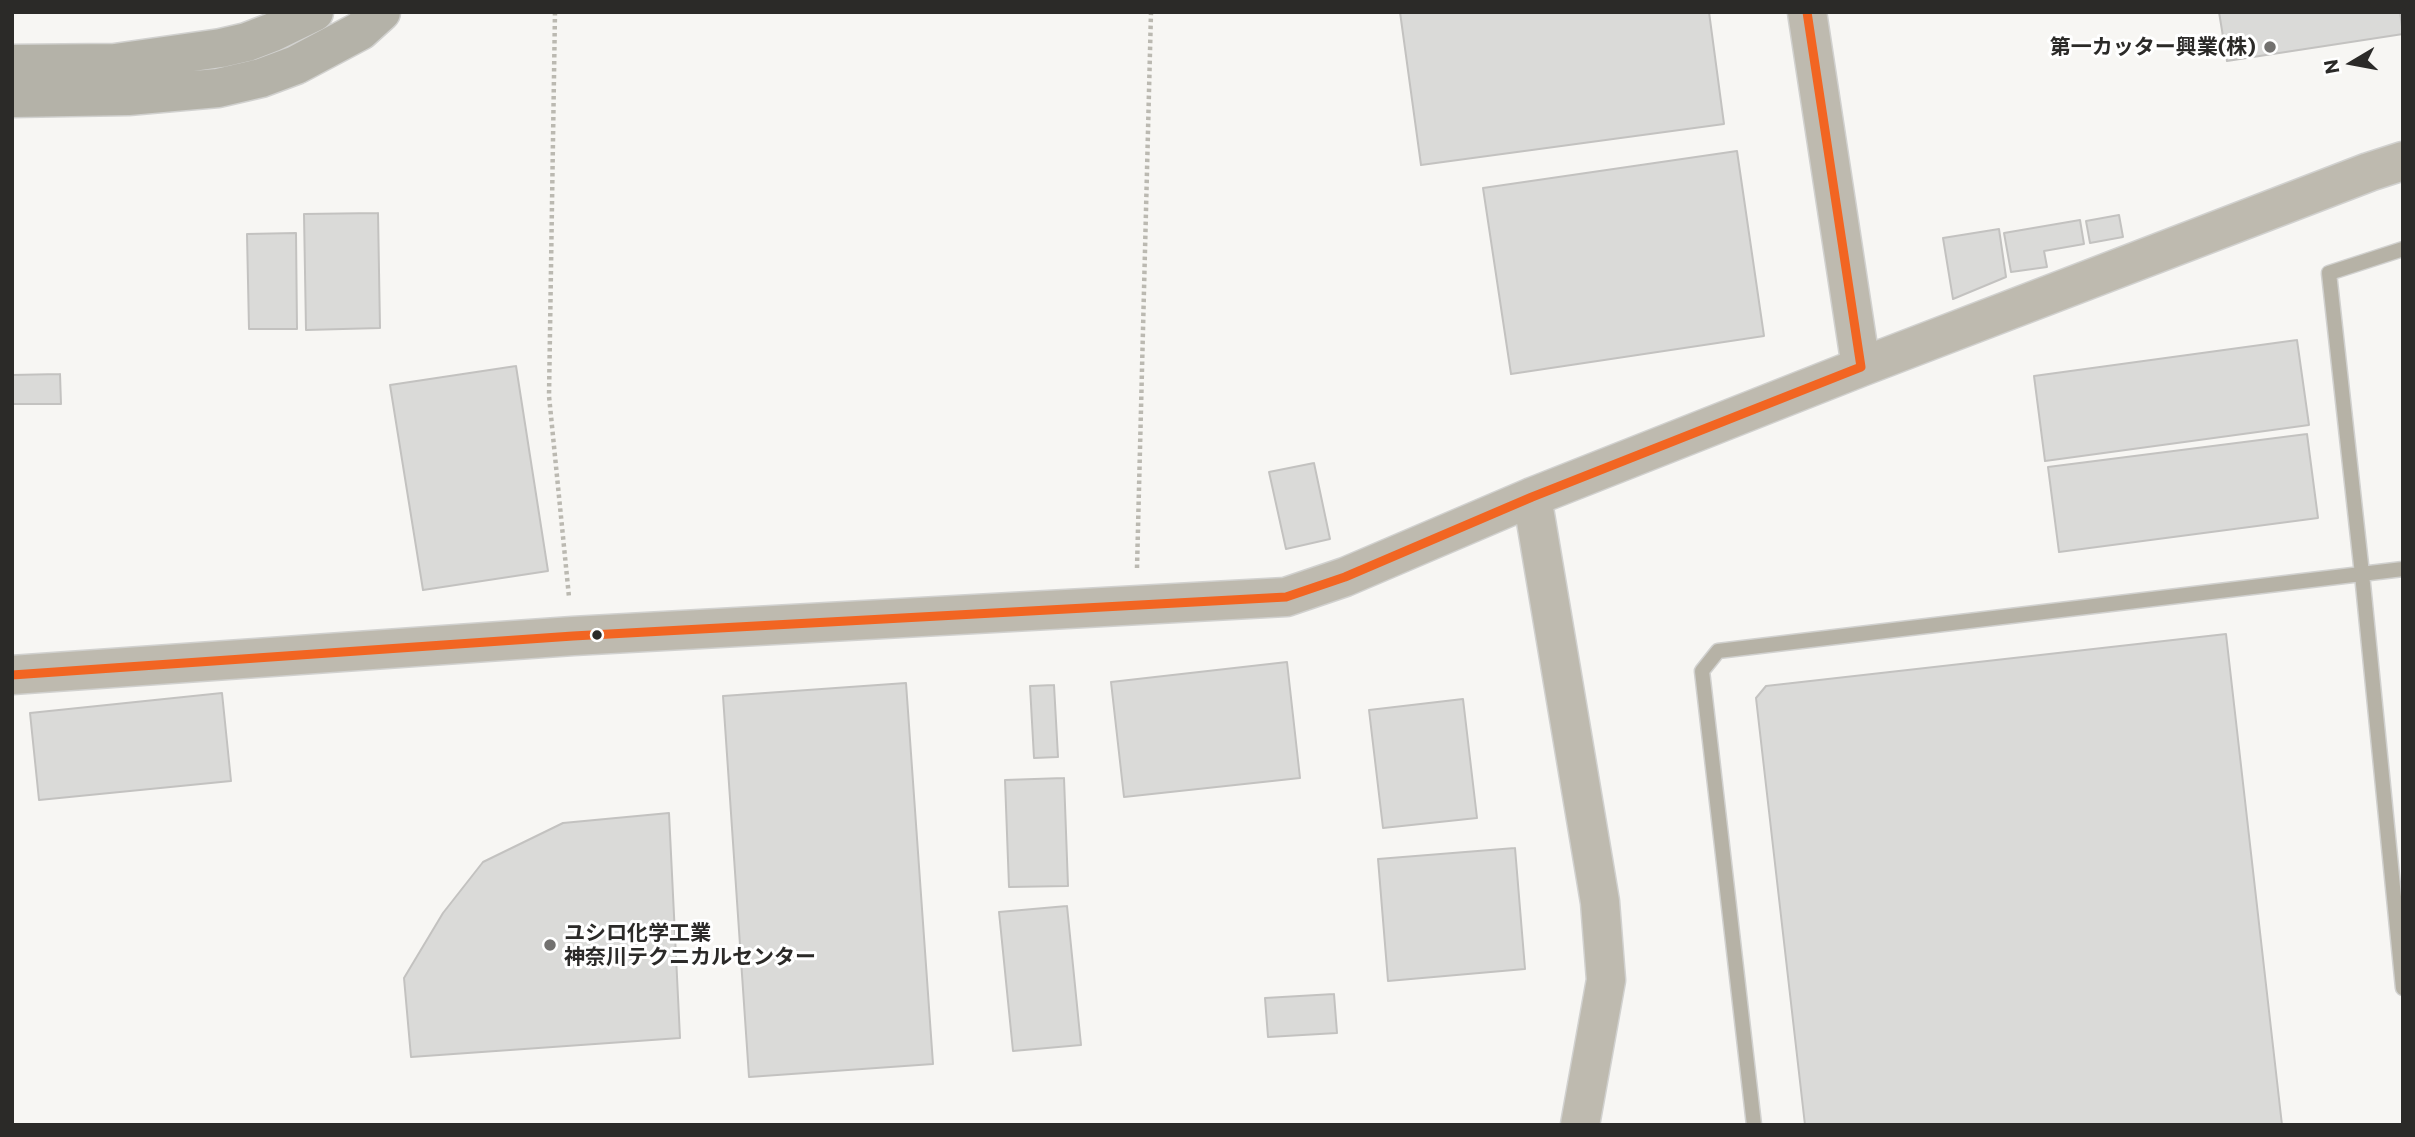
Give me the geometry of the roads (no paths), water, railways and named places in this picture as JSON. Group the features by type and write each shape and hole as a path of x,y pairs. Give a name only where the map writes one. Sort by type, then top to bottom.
{"highway":[{"path":"12,64 115,63 221,48 273,32 314,12"},
{"path":"12,98 128,96 218,88 261,78 296,65 360,31 381,12"}],"street":[{"path":"1807,12 1861,366"},
{"path":"12,675 573,636 1286,597 1345,577 1532,498 1861,366 2403,161"},
{"path":"1532,498 1600,902 1606,980 1580,1125"}],"lane":[{"path":"2403,248 2329,273 2403,988"},
{"path":"1754,1125 1702,671 1718,651 2403,569"}],"place":[{"name":"第一カッター興業(株)","path":"2270,47"},
{"name":"ユシロ化学工業 神奈川テクニカルセンター","path":"550,945"}]}
